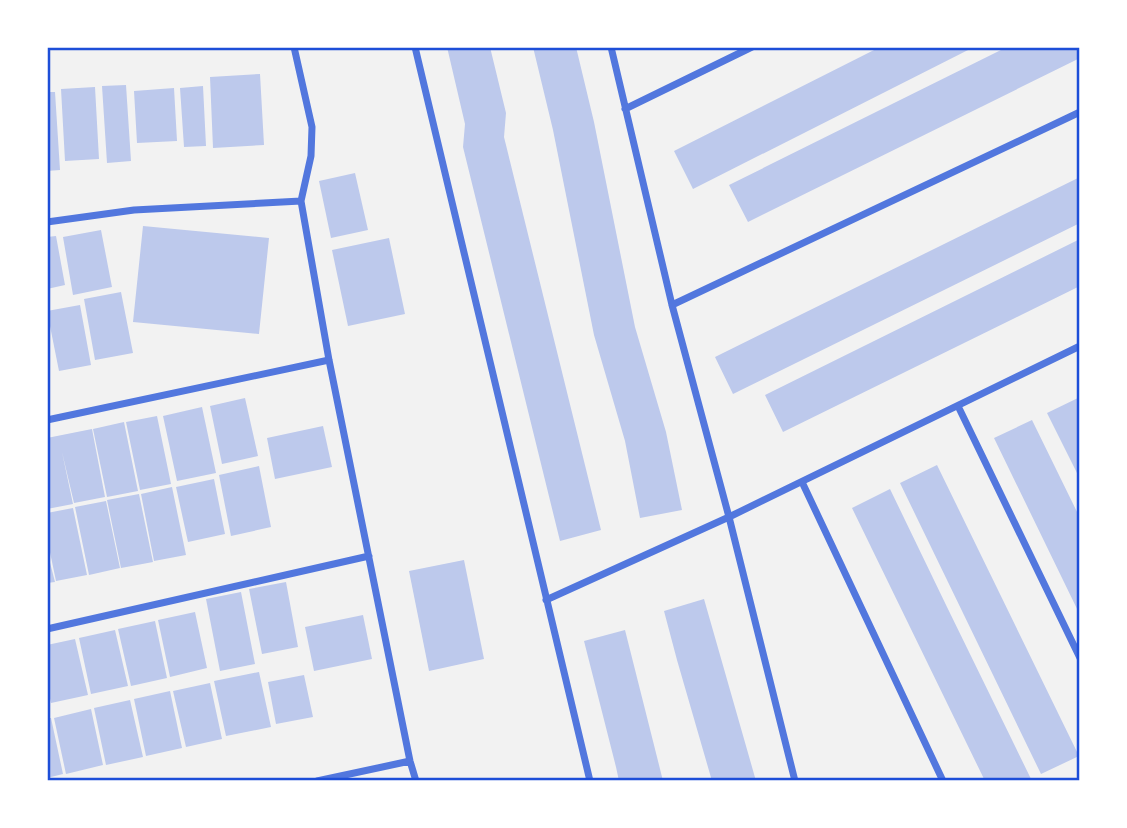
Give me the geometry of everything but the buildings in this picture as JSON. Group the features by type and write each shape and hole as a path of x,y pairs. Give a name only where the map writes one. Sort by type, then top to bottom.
{"street":[{"path":"295,47 312,127 311,156 301,201 329,360 416,781"},
{"path":"415,47 590,781"},
{"path":"611,47 671,305 729,517 795,781"},
{"path":"625,109 752,47"},
{"path":"671,305 1080,112"},
{"path":"47,222 134,210 301,201"},
{"path":"546,600 729,517 1080,345"},
{"path":"47,420 329,360"},
{"path":"958,406 1080,658"},
{"path":"802,482 943,781"},
{"path":"47,629 369,556"},
{"path":"317,781 410,761"}]}
